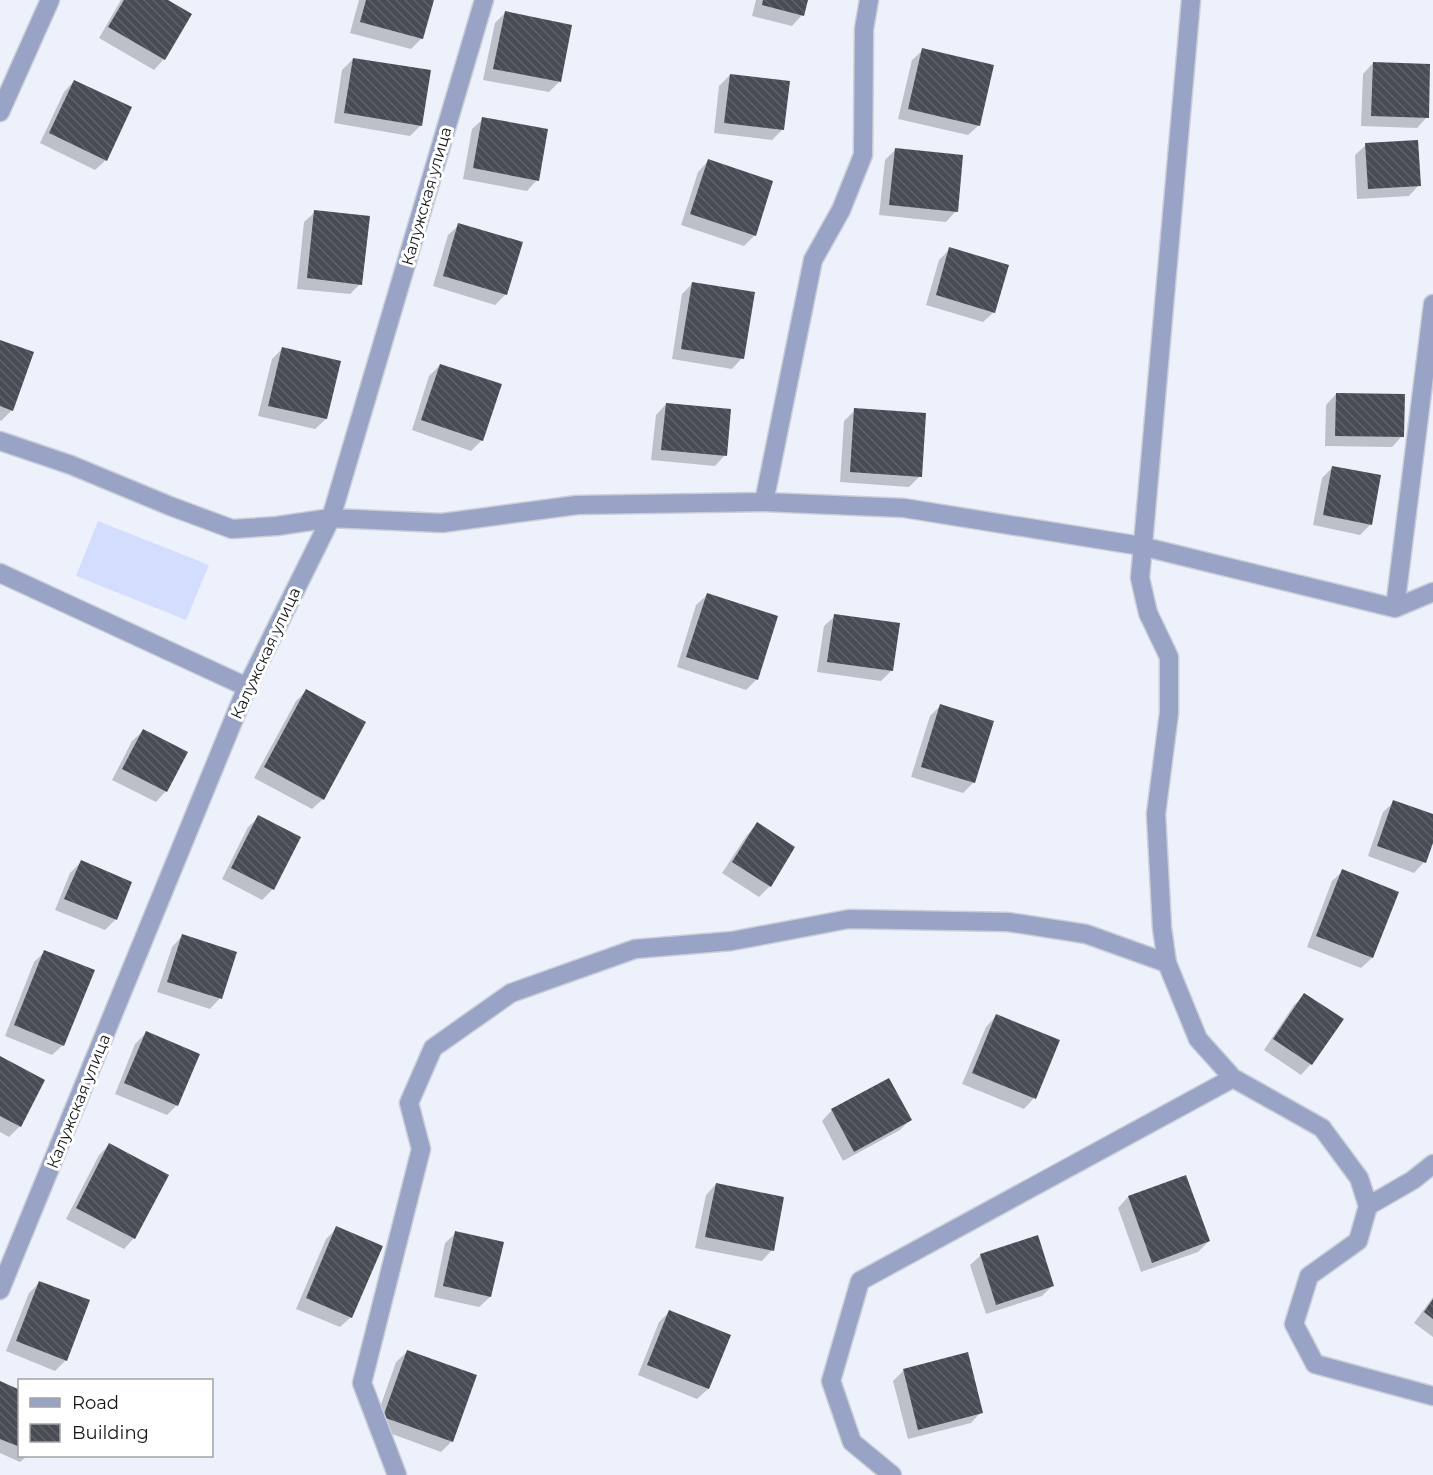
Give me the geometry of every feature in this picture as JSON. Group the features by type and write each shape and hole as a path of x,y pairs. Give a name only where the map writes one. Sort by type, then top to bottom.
{"street":[{"path":"0,112 50,0"},
{"name":"Калужская улица","path":"0,1290 247,687 331,518 484,0"},
{"path":"764,502 813,260 841,210 863,155 864,29 869,0"},
{"path":"1191,0 1141,546 1140,578 1148,613 1169,657 1169,713 1156,814 1162,928 1167,963 1198,1039 1233,1078 1322,1128 1359,1178 1368,1206 1358,1241 1310,1276 1294,1324 1315,1364 1433,1396"},
{"path":"1395,608 1433,304"},
{"path":"0,441 71,465 232,529 277,526 331,518 442,523 577,505 764,502 904,508 1141,546 1395,608 1433,592"},
{"path":"0,573 247,687"},
{"path":"397,1475 362,1383 422,1149 409,1103 434,1048 511,993 635,949 732,941 849,919 1008,922 1086,934 1167,963"},
{"path":"892,1475 852,1442 831,1381 860,1281 1233,1078"},
{"path":"1368,1206 1413,1180 1433,1164"}],"shaded area":[{"path":"98,521 209,565 186,620 76,576"}],"building":[{"path":"124,0 168,0 192,14 165,60 108,27"},
{"path":"366,0 434,0 423,39 360,22"},
{"path":"763,0 808,0 804,16 762,5"},
{"path":"505,11 572,25 561,82 493,69"},
{"path":"922,48 994,65 980,126 908,109"},
{"path":"353,58 431,70 422,126 344,113"},
{"path":"1373,62 1430,64 1429,118 1371,116"},
{"path":"730,74 790,81 784,130 724,123"},
{"path":"74,80 132,107 107,161 49,133"},
{"path":"482,117 548,129 539,181 473,168"},
{"path":"1418,140 1421,186 1368,189 1365,143"},
{"path":"895,148 963,155 958,212 889,205"},
{"path":"708,159 773,181 756,236 690,214"},
{"path":"314,210 370,216 362,285 307,278"},
{"path":"458,223 523,242 507,295 443,276"},
{"path":"949,247 1009,265 995,313 936,295"},
{"path":"692,282 755,292 744,359 681,349"},
{"path":"0,340 34,352 13,411 0,406"},
{"path":"282,347 341,361 327,419 268,406"},
{"path":"440,364 502,384 483,441 421,420"},
{"path":"1336,393 1405,394 1404,437 1335,436"},
{"path":"666,403 731,409 727,456 661,450"},
{"path":"854,408 926,413 922,477 850,472"},
{"path":"1332,466 1381,475 1372,525 1323,515"},
{"path":"707,593 778,616 758,680 686,657"},
{"path":"834,614 900,623 893,671 827,662"},
{"path":"306,689 366,722 324,800 264,767"},
{"path":"940,704 994,721 975,783 921,767"},
{"path":"143,729 188,752 167,792 122,769"},
{"path":"1393,800 1433,814 1433,843 1426,863 1377,846"},
{"path":"258,815 301,837 274,890 231,868"},
{"path":"757,822 795,847 771,887 732,862"},
{"path":"81,860 132,882 117,920 64,899"},
{"path":"1342,869 1399,892 1373,958 1316,936"},
{"path":"182,934 237,952 222,999 167,982"},
{"path":"44,950 95,970 64,1046 14,1025"},
{"path":"1304,993 1344,1019 1312,1065 1273,1039"},
{"path":"996,1014 1060,1040 1036,1099 972,1073"},
{"path":"146,1031 200,1054 178,1106 124,1083"},
{"path":"0,1056 45,1080 21,1127 0,1116"},
{"path":"889,1078 912,1120 854,1152 831,1109"},
{"path":"109,1143 169,1175 135,1239 76,1208"},
{"path":"1186,1175 1210,1241 1152,1263 1128,1196"},
{"path":"716,1183 784,1197 774,1251 705,1237"},
{"path":"336,1226 383,1246 352,1318 306,1298"},
{"path":"455,1231 504,1242 491,1297 443,1286"},
{"path":"1038,1235 1054,1286 996,1305 980,1254"},
{"path":"39,1281 90,1300 67,1361 16,1341"},
{"path":"1433,1299 1433,1319 1424,1312"},
{"path":"669,1310 731,1335 709,1389 647,1365"},
{"path":"407,1350 477,1375 453,1442 383,1417"},
{"path":"968,1352 983,1413 918,1430 903,1369"},
{"path":"0,1381 18,1389 18,1446 0,1439"}]}
